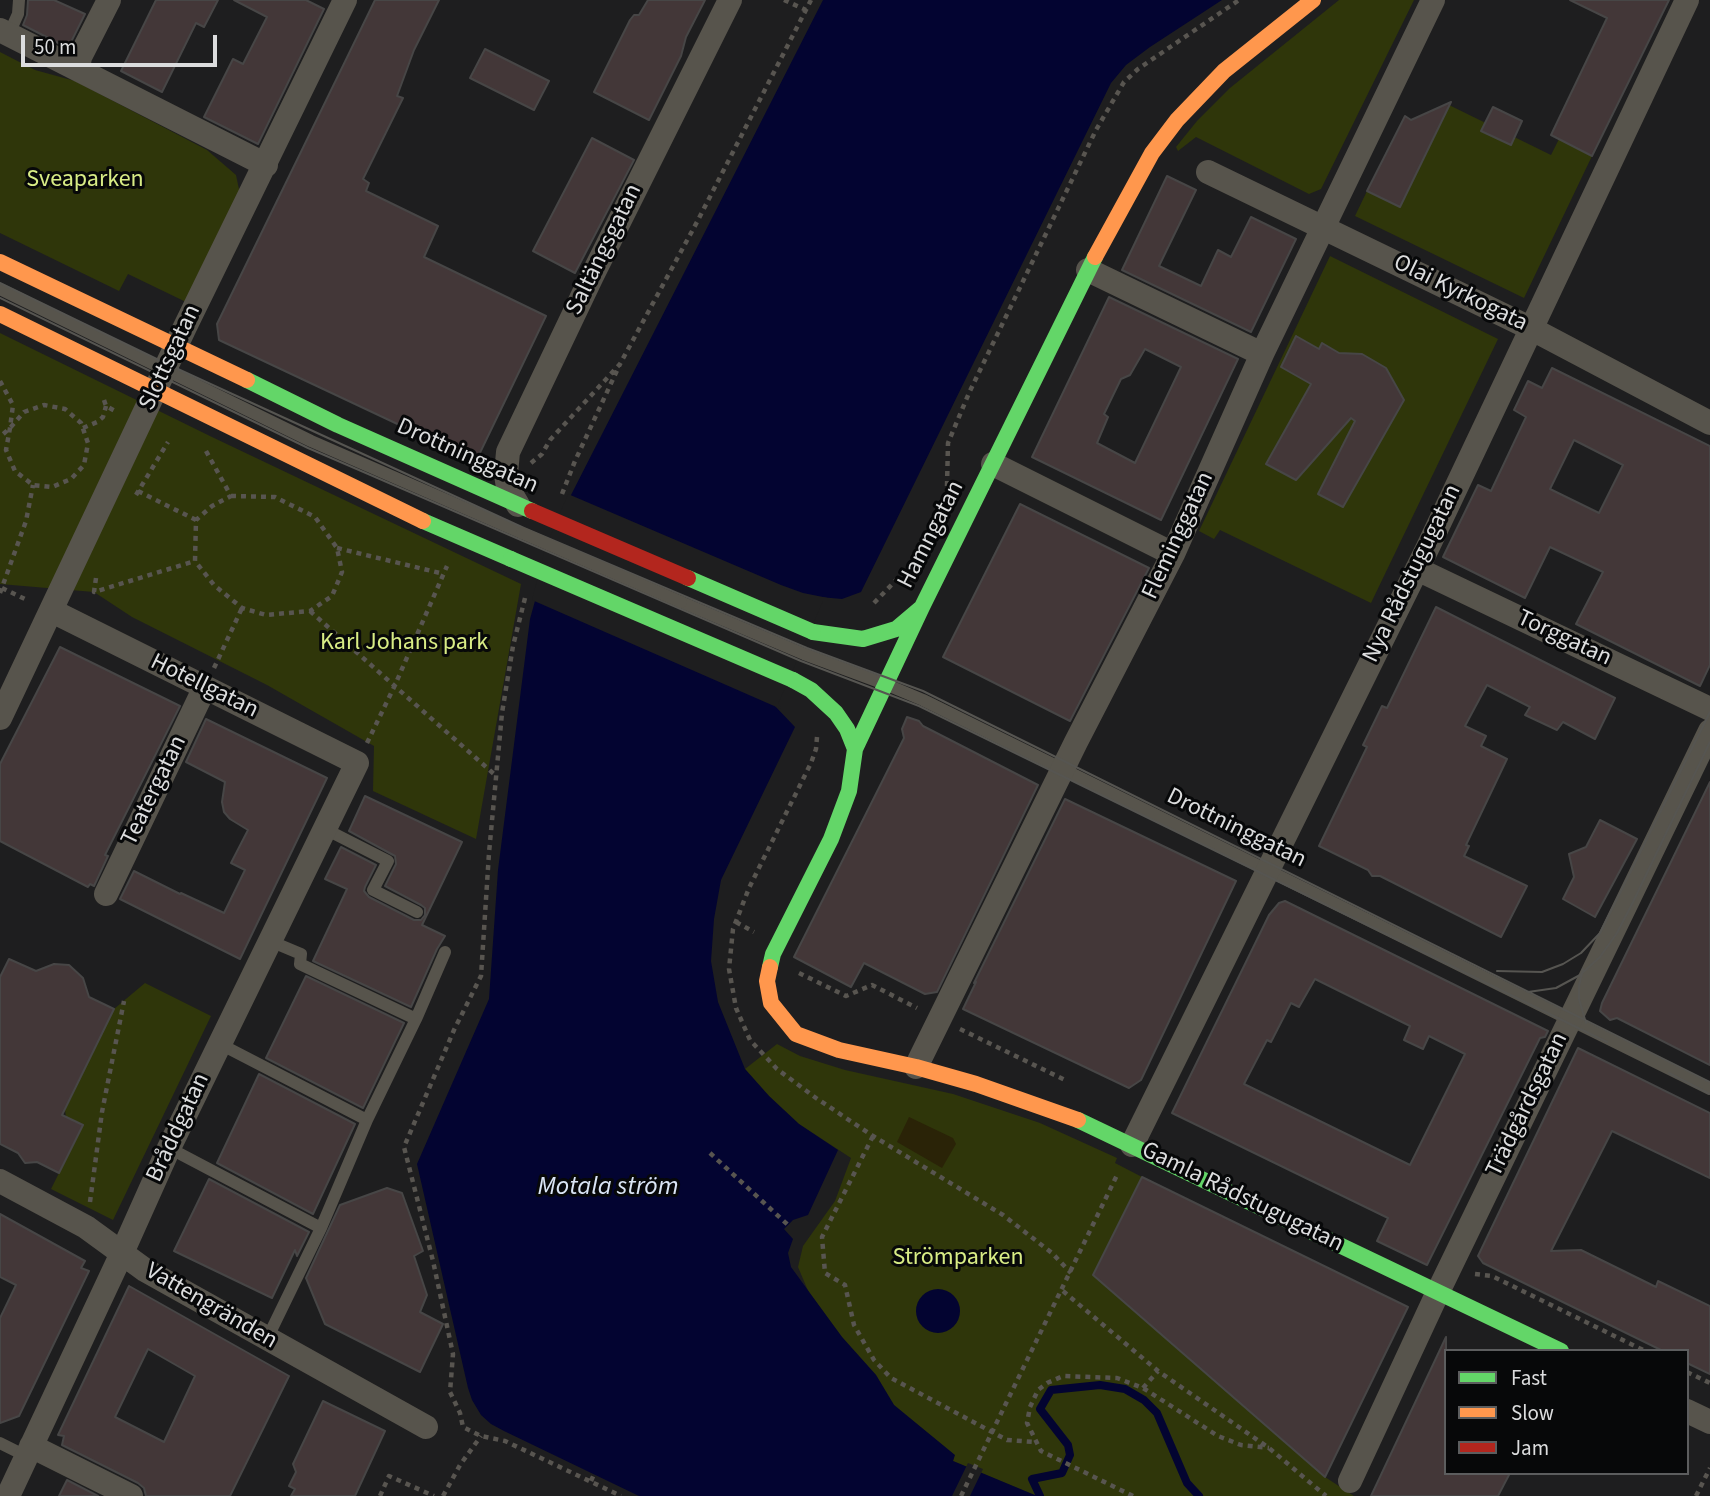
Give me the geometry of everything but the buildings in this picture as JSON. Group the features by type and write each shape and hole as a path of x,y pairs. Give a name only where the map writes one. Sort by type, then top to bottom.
{"street":[{"path":"78,69 80,57 109,0"},
{"name":"Slottsgatan","path":"0,718 52,611 127,424 159,381 345,0"},
{"name":"Saltängsgatan","path":"525,508 508,488 508,452 592,276 730,0"},
{"name":"Hamngatan","path":"916,1068 839,1051 796,1034 771,1003 767,981 773,954 831,839 849,791 855,749 885,684 1088,270 1160,141 1224,71 1313,0"},
{"name":"Fleminggatan","path":"916,1068 1063,769 1173,554 1262,354 1433,0"},
{"name":"Nya Rådstugugatan","path":"1132,1145 1417,569 1687,0"},
{"path":"2,32 266,164"},
{"name":"Olai Kyrkogata","path":"1208,172 1530,328 1710,422"},
{"name":"Drottninggatan","path":"0,262 338,425 813,632 863,639 895,629 922,607"},
{"path":"1088,270 1262,354"},
{"name":"Drottninggatan","path":"0,313 159,381 457,537 794,677 836,713 847,729 855,749"},
{"path":"993,464 1173,554"},
{"name":"Torggatan","path":"1417,569 1710,709"},
{"name":"Hotellgatan","path":"52,611 357,763"},
{"name":"Teatergatan","path":"106,894 205,687"},
{"name":"Trädgårdsgatan","path":"1350,1482 1438,1292 1710,730"},
{"name":"Bråddgatan","path":"8,1496 220,1044 236,989 270,941 357,763"},
{"name":"Gamla Rådstugugatan","path":"916,1068 976,1084 1059,1113 1132,1145 1557,1349"},
{"name":"Vattengränden","path":"0,1181 86,1227 145,1270 426,1427"},
{"path":"1689,1412 1710,1422"},
{"path":"29,1451 131,1496"}],"lane":[{"path":"2,32 13,25 18,14 19,0"},
{"name":"Drottninggatan","path":"0,289 159,381 312,441 804,654 885,684 1268,866 1710,1088"},
{"name":"Drottninggatan","path":"736,625 794,677"},
{"path":"325,828 387,861 373,890 417,912"},
{"path":"270,941 301,954 300,964 416,1019"},
{"path":"267,1339 321,1228 367,1120 446,952"},
{"path":"220,1044 367,1120"},
{"path":"169,1148 321,1228"},
{"path":"0,1443 29,1451"}],"path":[{"path":"784,0 806,10"},
{"path":"561,500 575,461 620,364 697,222 811,0"},
{"path":"947,486 948,443 969,393 1096,130 1124,82 1138,69 1239,0"},
{"path":"525,468 541,454 550,440 620,364"},
{"path":"0,382 4,384 13,405 10,428 6,450 15,471 33,485 52,487 71,480 84,465 88,443 83,428 65,409 44,405 24,412 10,428 0,437"},
{"path":"83,428 103,417 106,407"},
{"path":"127,424 168,442"},
{"path":"132,502 168,442 177,438"},
{"path":"201,442 231,496"},
{"path":"942,496 953,475"},
{"path":"1,591 26,521 33,485"},
{"path":"138,491 196,520"},
{"path":"231,496 275,498 315,517 337,548 342,572 332,596 310,611 266,615 242,608 214,585 195,561 196,520 212,506 231,496"},
{"path":"337,548 444,574 357,763"},
{"path":"97,566 94,592 195,561"},
{"path":"868,609 906,569"},
{"path":"527,590 513,646 495,775 481,976 454,1030 404,1147 442,1289 453,1354 450,1392 463,1427 481,1436 505,1441 621,1496"},
{"path":"205,687 242,608"},
{"path":"310,611 495,775"},
{"path":"817,734 816,750 811,763 733,929 729,969 736,1008 750,1040 777,1069 873,1136 1003,1215 1052,1253 1071,1273"},
{"path":"86,1227 102,1112 124,1001"},
{"path":"873,1136 822,1237 825,1273 845,1285 854,1325 874,1360 891,1378 1007,1440 1035,1442"},
{"path":"961,1496 1132,1145"},
{"path":"710,1153 788,1225"},
{"path":"1063,1291 1158,1371 1269,1448 1326,1496"},
{"path":"1143,1388 1158,1371"},
{"path":"1689,1372 1710,1383"},
{"path":"1133,1496 1041,1451 1027,1423 1030,1407 1038,1390 1063,1376 1117,1378 1143,1388 1218,1436 1241,1445 1269,1448"},
{"path":"443,1496 460,1465 481,1436"},
{"path":"1696,1496 1710,1468"},
{"path":"591,1481 595,1472"},
{"path":"380,1496 389,1476 433,1496"}],"green space":[{"path":"1339,0 1414,0 1321,189 1309,194 1196,137 1178,151 1176,147 1197,121 1230,88"},
{"name":"Sveaparken","path":"0,52 35,70 75,81 207,150 236,175 240,194 186,302 128,274 119,291 0,233"},
{"path":"1449,105 1551,155 1559,139 1592,156 1524,298 1355,216 1367,191 1399,206"},
{"path":"1330,256 1498,339 1371,603 1220,530 1214,539 1199,531"},
{"name":"Karl Johans park","path":"0,333 521,584 476,839 373,791 374,746 267,685 132,617 94,592 0,584"},
{"path":"145,983 211,1016 113,1220 51,1189 83,1125 66,1117 65,1110 114,1009"},
{"name":"Strömparken","path":"777,1044 800,1056 845,1070 953,1094 1040,1123 1117,1158 1115,1163 1142,1177 1093,1275 1325,1477 1354,1496 1037,1496 953,1461 954,1455 894,1405 876,1375 842,1337 809,1293 798,1267 803,1246 835,1201 851,1158 799,1124 745,1069"}],"sand":[{"path":"909,1117 953,1138 956,1144 942,1168 897,1142"}],"water":[{"name":"Motala ström","path":"823,0 1222,0 1150,47 1126,65 1111,83 861,592 842,599 820,597 774,705 795,727 721,880 714,919 711,961 718,1002 745,1069 799,1124 838,1150 808,1215 793,1220 784,1229 793,1239 788,1253 791,1267 842,1337 876,1375 894,1405 955,1455 953,1461 1037,1496 639,1496 504,1431 481,1415 468,1388 417,1164 489,999 498,870 530,619 549,550 571,495"},
{"path":"938,1289 953,1296 960,1311 953,1326 938,1333 923,1326 916,1311 923,1296"}],"pier":[{"path":"568,494 781,585 828,598 823,601 778,704 781,709 532,600 545,549"},
{"path":"968,1463 983,1469 970,1496 952,1496"}],"waterway":[{"path":"1040,1496 1032,1479 1062,1473 1070,1455 1068,1445 1040,1409 1051,1390 1100,1385 1125,1389 1144,1400 1157,1413 1187,1483 1199,1496"}],"tram line":[{"path":"0,283 167,364 524,528 807,648 923,691 1710,1082"},
{"path":"0,298 308,448 801,661 919,706 1607,1042"},
{"path":"1497,971 1542,972 1581,953 1600,933 1710,712"},
{"path":"1528,992 1556,988 1580,975 1600,957 1617,933 1633,902 1710,742"},
{"path":"1583,969 1579,999 1586,1023"},
{"path":"1669,1073 1710,1094"}],"traffic: fast":[{"path":"770,967 773,954 831,839 849,791 855,749 1095,257"},
{"path":"247,380 338,425 532,511"},
{"path":"423,521 511,559"},
{"path":"511,559 793,680"},
{"path":"688,578 813,632"},
{"path":"813,632 863,639 896,629 922,607"},
{"path":"793,680 811,690 836,713 847,729 855,749"},
{"path":"1078,1120 1557,1349"}],"traffic: slow":[{"path":"1095,257 1152,153 1177,120 1224,71 1313,0"},
{"path":"0,262 247,380"},
{"path":"0,314 423,521"},
{"path":"770,967 767,981 771,1003 796,1034 839,1050 976,1084 1078,1120"}],"traffic: jam":[{"path":"532,511 688,578"}]}
